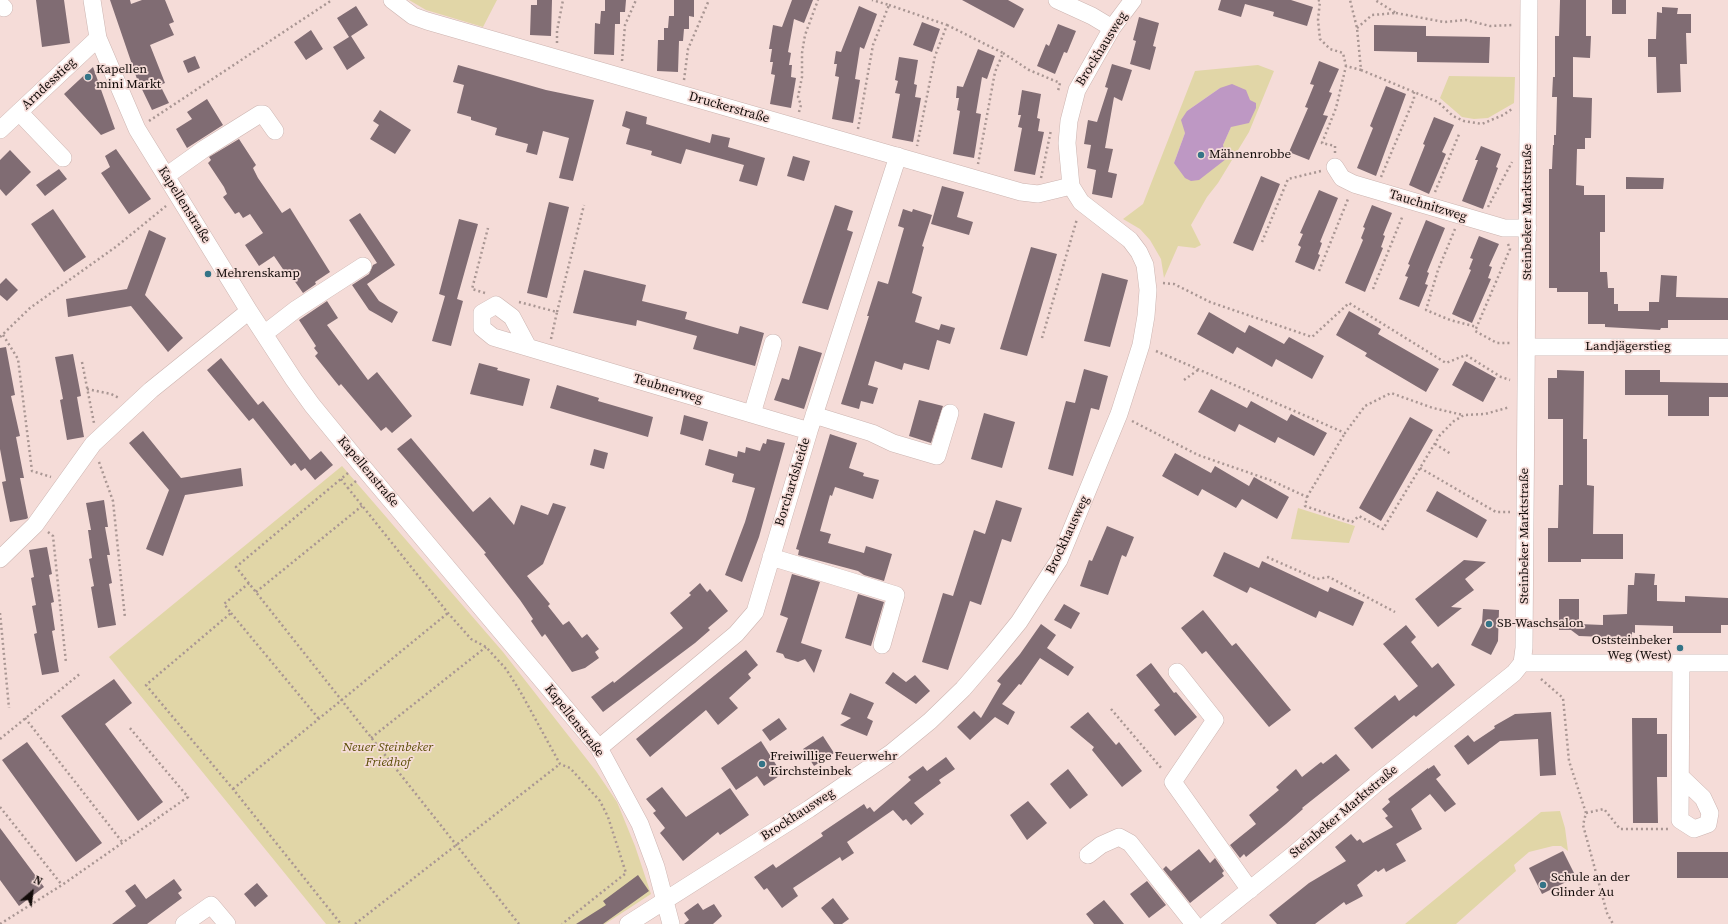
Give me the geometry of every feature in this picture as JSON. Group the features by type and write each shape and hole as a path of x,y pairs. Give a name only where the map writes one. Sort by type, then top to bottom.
{"street":[{"name":"Kapellenstraße","path":"92,0 98,38 137,129 249,311 312,405 599,748 640,824 656,867 671,924"},
{"name":"Druckerstraße","path":"392,0 412,16 427,22 1021,192 1038,194 1070,186"},
{"path":"1057,0 1092,16 1112,28"},
{"name":"Brockhausweg","path":"628,924 809,809 891,753 930,721 963,690 1019,622 1059,560 1119,414 1141,345 1146,316 1148,290 1145,265 1139,252 1130,240 1082,202 1070,186 1068,143 1069,121 1073,102 1082,77 1112,28 1133,0"},
{"name":"Steinbeker Marktstraße","path":"1208,924 1378,782 1514,673 1522,663 1524,648 1526,403 1528,345 1530,0"},
{"name":"Arndesstieg","path":"0,130 98,38"},
{"path":"19,112 63,158"},
{"path":"166,176 204,149 260,114 263,114 275,131"},
{"name":"Borchardsheide","path":"599,748 736,634 755,612 812,423 906,158"},
{"name":"Tauchnitzweg","path":"1335,168 1342,178 1354,184 1504,228 1528,228"},
{"path":"264,334 295,310 363,266"},
{"path":"0,560 35,525 95,442 135,406 249,311"},
{"path":"752,414 773,343"},
{"name":"Landjägerstieg","path":"1528,345 1557,347 1728,348"},
{"name":"Teubnerweg","path":"528,347 752,414 872,433 893,443 937,456 950,413"},
{"path":"771,557 896,595 882,645"},
{"path":"1522,663 1728,663"},
{"path":"1681,663 1680,820 1694,829 1708,824 1710,813 1703,798 1681,777"},
{"path":"1177,672 1215,720 1173,782 1250,890"},
{"path":"1088,855 1101,845 1119,837 1130,843 1194,924"},
{"path":"184,924 211,904 227,924"}],"path":[{"path":"137,129 332,0"},
{"path":"558,59 557,31 563,0"},
{"path":"621,77 625,25 636,0"},
{"path":"682,94 688,49 709,0"},
{"path":"795,127 801,104 798,97 802,77 802,54 805,35 818,0"},
{"path":"872,0 947,25 1003,53 1029,70 1060,82 1057,97"},
{"path":"1262,242 1288,179 1335,168 1335,146 1322,143 1336,108 1346,66 1343,53 1330,49 1320,39 1318,20 1320,1 1318,0"},
{"path":"1350,0 1357,28 1362,70"},
{"path":"1375,0 1396,13"},
{"path":"855,144 873,45 889,5"},
{"path":"1357,28 1372,15 1396,13 1444,22 1466,20 1490,26 1530,24"},
{"path":"906,158 935,56 947,25"},
{"path":"975,179 995,72 1003,53"},
{"path":"1346,66 1362,70 1438,102 1453,116 1464,121 1482,124 1502,115 1529,98"},
{"path":"1376,190 1414,99 1414,92"},
{"path":"1038,194 1051,127"},
{"path":"1429,206 1460,132"},
{"path":"1480,221 1514,158"},
{"path":"1319,271 1354,184"},
{"path":"66,482 32,471 18,359 1,336 30,308 117,246 178,196"},
{"path":"1373,289 1409,200"},
{"path":"1042,338 1082,202"},
{"path":"547,353 584,204"},
{"path":"1460,216 1438,270 1426,310 1450,320 1477,327"},
{"path":"486,293 472,289 488,228"},
{"path":"1504,228 1510,249 1475,331 1497,343 1528,345"},
{"path":"1147,281 1174,284 1210,302 1312,337 1349,303 1446,363 1466,355 1501,377 1527,385"},
{"path":"514,301 557,312"},
{"path":"1141,345 1345,433"},
{"path":"82,362 95,442 113,501 125,618"},
{"path":"1184,380 1198,370"},
{"path":"87,389 111,394 135,406"},
{"path":"1464,415 1454,420 1435,444 1383,529 1360,516 1352,522 1305,506 1307,497 1345,433 1365,406 1391,393 1433,408 1464,415 1485,414 1526,403"},
{"path":"1119,414 1198,455 1270,480 1307,497"},
{"path":"1435,444 1451,454"},
{"path":"364,467 341,479 236,567 519,924"},
{"path":"348,488 364,467"},
{"path":"1420,468 1496,512 1514,512"},
{"path":"341,479 448,613 471,639 486,646 506,669 520,691 560,764 570,768 600,801 608,817 626,873 562,924"},
{"path":"256,592 362,506"},
{"path":"35,525 54,536 66,663"},
{"path":"1267,557 1317,580 1329,577 1395,612"},
{"path":"249,583 224,604 319,719"},
{"path":"0,613 9,708"},
{"path":"231,613 146,685 233,789 341,924"},
{"path":"233,789 448,613"},
{"path":"371,738 486,646"},
{"path":"1522,663 1563,698 1569,761 1586,814 1583,825 1607,913 1613,924"},
{"path":"0,739 81,673"},
{"path":"1111,709 1173,782"},
{"path":"26,718 123,843"},
{"path":"0,924 62,885 188,797 129,727"},
{"path":"355,924 560,764"},
{"path":"0,807 62,885"},
{"path":"1586,814 1604,810 1620,829 1674,829 1680,820"}],"green space":[{"path":"409,0 497,0 483,27 426,10"},
{"path":"1258,65 1274,71 1249,132 1218,183 1207,197 1191,225 1201,245 1195,248 1178,246 1164,278 1161,259 1150,240 1140,229 1123,219 1143,204 1195,71","holes":["1220,88 1231,127 1223,145 1174,163 1185,133 1187,111"]},
{"path":"1449,76 1515,77 1514,103 1488,118 1474,119 1462,117 1440,98"},
{"name":"Neuer Steinbeker Friedhof","path":"342,466 503,652 596,771 617,802 635,846 651,894 605,924 326,924 109,657"},
{"path":"1298,508 1355,526 1349,543 1291,539"},
{"path":"1560,811 1565,828 1568,851 1561,846 1553,846 1529,852 1514,865 1516,871 1456,924 1405,924 1541,812"}],"shaded area":[{"path":"1232,84 1246,90 1250,100 1256,103 1256,108 1249,123 1231,127 1223,145 1226,159 1199,180 1191,181 1185,178 1174,163 1185,133 1181,120 1187,111 1220,88"}],"building":[{"path":"36,0 64,0 70,43 42,47"},
{"path":"110,0 130,0 131,4 142,0 165,0 174,22 169,24 174,35 150,45 165,83 160,85 169,103 152,110 137,79"},
{"path":"537,0 552,0 551,36 530,35 531,5 537,5"},
{"path":"605,0 626,0 625,12 620,12 620,24 615,24 614,55 594,54 595,23 600,24 601,11 605,11"},
{"path":"674,0 694,0 694,17 689,16 689,29 684,29 683,41 679,41 678,72 657,71 658,40 664,40 664,28 668,28 669,16 674,16"},
{"path":"792,0 813,0 804,23 794,19 788,52 791,53 789,65 792,65 791,77 796,78 791,108 770,104 775,75 771,74 773,62 770,62 772,49 769,49 773,25 782,27"},
{"path":"962,0 1008,0 1024,9 1014,28"},
{"path":"1221,0 1291,0 1313,7 1307,26 1273,16 1274,12 1245,4 1241,17 1218,10"},
{"path":"1560,0 1586,0 1586,36 1591,36 1590,58 1573,57 1573,97 1592,98 1591,138 1585,138 1585,149 1577,149 1576,185 1584,186 1584,195 1605,195 1605,232 1600,232 1600,272 1607,272 1608,288 1614,288 1614,304 1618,304 1618,311 1649,311 1649,302 1659,302 1661,275 1677,276 1676,297 1728,298 1728,320 1668,320 1668,328 1661,328 1660,330 1605,327 1605,324 1588,324 1588,292 1557,292 1557,288 1549,288 1549,169 1552,169 1554,135 1556,135 1557,97 1552,97 1553,77 1555,77 1555,36 1559,36"},
{"path":"1612,0 1626,0 1626,14 1612,14"},
{"path":"356,6 368,25 351,36 365,58 347,70 333,47 349,37 337,18"},
{"path":"859,6 877,14 864,49 860,47 855,79 860,80 853,123 832,119 839,77 835,76 837,64 834,64 836,51 841,52"},
{"path":"1662,7 1678,8 1677,14 1691,14 1691,33 1686,33 1687,64 1680,64 1681,92 1657,93 1656,57 1648,57 1648,39 1656,39 1657,12 1662,13"},
{"path":"1139,17 1159,23 1153,46 1156,47 1150,70 1130,64 1136,41 1133,40"},
{"path":"922,22 940,29 932,52 913,45"},
{"path":"1058,24 1076,31 1067,53 1064,52 1055,74 1037,66 1046,44 1049,46"},
{"path":"1374,25 1426,26 1426,36 1490,37 1489,63 1417,62 1417,52 1374,51"},
{"path":"311,30 323,49 306,60 294,42"},
{"path":"978,49 995,56 987,79 982,77 976,113 981,114 974,158 953,154 960,111 957,110 959,98 956,98 957,86 963,87"},
{"path":"195,56 200,68 188,73 183,61"},
{"path":"899,57 918,60 914,84 917,85 915,97 921,98 913,142 892,138 900,94 895,93 898,81 895,80"},
{"path":"1319,61 1339,69 1329,92 1332,93 1323,115 1328,116 1309,160 1289,152 1308,108 1305,107 1314,85 1310,84"},
{"path":"1112,64 1132,70 1122,101 1114,97 1105,148 1113,149 1108,172 1117,174 1112,198 1092,194 1096,170 1087,168 1091,145 1084,144 1088,120 1097,122 1108,88 1105,87"},
{"path":"458,65 546,90 594,100 573,181 559,178 569,138 543,131 537,155 526,152 528,144 495,135 497,128 471,120 471,117 457,113 464,85 453,82"},
{"path":"93,67 115,129 101,135 64,94"},
{"path":"1386,86 1406,94 1376,176 1357,168 1373,128 1370,126"},
{"path":"1022,90 1041,94 1037,118 1040,119 1038,131 1044,132 1035,175 1014,171 1022,128 1018,127 1021,115 1018,115"},
{"path":"207,99 223,125 187,148 176,129 192,119 187,112"},
{"path":"380,110 411,130 395,154 370,139 379,125 373,121"},
{"path":"626,111 647,117 646,124 710,143 712,134 730,138 728,147 765,158 757,186 739,181 744,165 686,149 681,164 651,155 652,151 626,144 630,129 622,126"},
{"path":"1434,117 1454,125 1442,152 1446,154 1429,194 1409,185 1425,145 1423,144"},
{"path":"239,139 256,165 253,168 258,178 282,213 290,208 330,272 315,282 316,284 303,293 291,276 289,278 274,256 259,266 245,245 263,233 250,214 243,218 239,212 235,214 223,197 227,194 224,187 208,163 211,160 209,157"},
{"path":"1481,146 1501,154 1496,167 1498,168 1483,209 1462,201 1478,160 1475,160"},
{"path":"116,149 151,199 129,214 101,173 110,167 105,156"},
{"path":"10,150 31,172 6,196 0,189 0,160"},
{"path":"793,156 810,161 804,181 787,176"},
{"path":"59,169 67,179 45,196 36,185"},
{"path":"1261,176 1280,184 1253,251 1233,243"},
{"path":"1626,177 1664,178 1663,189 1626,189"},
{"path":"942,186 964,192 957,217 973,222 969,235 931,224"},
{"path":"1319,190 1338,198 1320,242 1322,243 1318,254 1320,255 1314,270 1295,262 1301,247 1298,245 1303,234 1300,233"},
{"path":"549,202 569,207 547,298 527,293"},
{"path":"835,205 853,211 847,230 853,232 828,310 802,303"},
{"path":"1372,205 1392,213 1383,235 1385,236 1381,247 1383,248 1365,292 1345,283 1363,240 1361,238 1365,228 1363,227"},
{"path":"53,209 86,257 64,272 31,224"},
{"path":"903,209 912,212 913,209 932,215 922,246 924,247 912,293 922,297 915,322 939,330 941,324 955,328 950,344 937,340 929,370 904,363 902,370 875,361 868,385 878,388 873,404 861,401 859,409 841,404 869,316 867,316 878,281 888,284 904,228 898,226"},
{"path":"360,213 395,265 367,284 379,301 398,312 392,323 369,310 352,285 369,274 373,265 377,263 349,220"},
{"path":"459,219 478,224 457,299 463,301 451,346 432,341 445,296 439,294"},
{"path":"1426,220 1445,228 1427,272 1429,273 1425,284 1428,285 1419,307 1399,299 1408,277 1405,276 1410,265 1408,264"},
{"path":"149,230 166,238 145,295 183,338 168,352 131,306 68,317 66,299 127,289"},
{"path":"1479,236 1499,244 1489,266 1492,267 1488,278 1491,279 1472,323 1452,314 1471,270 1469,269 1473,259 1470,258"},
{"path":"1031,247 1057,254 1027,356 1000,349"},
{"path":"584,270 646,285 642,301 687,312 685,319 738,334 740,326 764,333 755,366 693,349 697,336 637,320 636,326 573,313"},
{"path":"1102,273 1128,280 1110,347 1084,341"},
{"path":"6,278 18,290 7,301 0,295 0,284"},
{"path":"327,301 338,318 327,325 368,380 377,372 412,416 392,433 386,427 381,431 341,384 339,386 315,356 318,353 314,348 316,346 299,320"},
{"path":"1349,311 1381,329 1378,334 1439,369 1426,392 1365,356 1367,353 1336,335"},
{"path":"1209,312 1245,333 1249,325 1284,344 1289,337 1324,356 1312,379 1276,359 1272,367 1237,347 1233,354 1197,334"},
{"path":"799,346 822,353 804,409 774,400 782,378 789,380"},
{"path":"6,347 15,395 11,396 20,436 16,437 24,478 20,478 28,518 10,522 2,482 6,481 0,449 0,348"},
{"path":"73,354 81,396 77,397 84,437 67,440 60,400 63,399 55,357"},
{"path":"221,358 258,405 263,401 310,460 321,451 333,465 315,480 305,468 301,471 295,463 291,466 253,418 249,421 207,370"},
{"path":"1465,361 1496,378 1483,402 1452,385"},
{"path":"479,363 498,368 497,370 530,379 523,406 470,394"},
{"path":"1084,369 1108,376 1099,410 1091,408 1073,476 1048,469 1066,401 1075,403"},
{"path":"1557,370 1584,371 1583,439 1587,439 1587,485 1594,486 1593,534 1623,534 1623,559 1581,559 1581,562 1548,562 1548,528 1558,528 1559,485 1563,485 1563,419 1548,419 1548,378 1557,378"},
{"path":"1625,370 1660,370 1660,382 1728,383 1728,397 1709,397 1709,416 1668,416 1668,395 1625,395"},
{"path":"557,385 599,398 598,401 653,417 648,437 550,408"},
{"path":"1211,389 1247,408 1251,401 1287,421 1291,414 1327,433 1314,456 1278,437 1275,443 1239,424 1235,432 1198,412"},
{"path":"919,400 943,406 931,443 909,436"},
{"path":"984,413 1015,422 1002,468 971,459"},
{"path":"684,415 708,422 703,441 680,434"},
{"path":"1410,417 1433,430 1381,521 1359,508"},
{"path":"143,431 181,478 241,468 243,486 185,495 163,556 146,549 169,490 129,443"},
{"path":"830,434 857,443 849,468 864,473 863,476 879,480 873,499 835,487 832,496 830,495 820,531 831,534 828,543 864,553 866,546 892,554 884,581 864,575 858,571 798,555 799,550 796,549"},
{"path":"411,438 473,512 490,497 514,525 521,505 548,515 553,503 566,507 543,564 527,576 550,604 548,606 563,625 569,621 582,638 587,634 599,649 595,652 599,658 585,668 572,672 545,634 542,637 531,621 533,619 484,554 486,553 397,449"},
{"path":"767,439 785,443 759,537 742,582 725,575 745,522 755,488 732,482 734,474 705,465 709,449 737,457 738,451 745,453 746,447 760,451 763,443 766,444"},
{"path":"594,449 608,453 604,469 590,465"},
{"path":"1175,453 1211,473 1215,466 1249,486 1254,477 1289,497 1277,519 1242,499 1236,508 1202,489 1198,496 1162,476"},
{"path":"1437,491 1487,520 1477,538 1426,511"},
{"path":"104,500 108,527 105,527 110,555 107,555 112,583 109,584 116,625 98,628 91,587 94,586 89,559 92,558 88,530 91,530 86,503"},
{"path":"996,500 1022,508 1011,542 1002,539 981,605 970,601 948,670 922,662 943,593 953,596 974,530 985,534"},
{"path":"1107,526 1134,537 1126,557 1122,555 1108,595 1080,586 1089,560 1092,561"},
{"path":"47,547 52,574 49,575 54,602 51,603 55,630 52,631 59,672 42,675 34,634 37,633 32,606 36,605 31,578 34,577 29,550"},
{"path":"1224,552 1259,568 1262,561 1328,592 1330,587 1364,602 1353,626 1319,611 1316,618 1250,587 1247,593 1213,576"},
{"path":"1464,560 1486,562 1465,579 1474,590 1451,607 1462,608 1438,627 1415,599"},
{"path":"1635,573 1655,574 1654,585 1657,585 1657,601 1685,602 1685,596 1728,598 1728,625 1721,625 1721,633 1673,633 1673,626 1635,625 1635,633 1632,632 1632,638 1579,636 1571,630 1559,630 1559,599 1579,599 1579,624 1603,625 1603,615 1627,614 1628,585 1634,585"},
{"path":"792,574 820,582 801,643 822,650 814,673 805,659 798,662 785,658 783,654 776,652 788,618 780,615"},
{"path":"700,583 707,592 710,589 728,611 708,628 710,630 695,643 603,712 591,697 613,681 614,683 683,628 670,613 691,595 689,593"},
{"path":"858,594 884,602 871,646 845,638"},
{"path":"1064,604 1080,613 1071,629 1054,620"},
{"path":"1483,609 1499,610 1498,641 1491,655 1471,645 1482,623"},
{"path":"1203,610 1232,646 1236,643 1291,710 1269,727 1206,651 1202,654 1181,628"},
{"path":"1041,624 1056,635 1047,648 1074,667 1068,676 1040,658 1021,685 1019,684 1002,704 1015,712 1008,725 995,717 970,740 957,727 974,711 981,718 1001,684 997,681 1020,654"},
{"path":"1406,625 1416,637 1411,642 1432,668 1438,663 1455,685 1416,717 1414,715 1372,749 1354,728 1395,695 1399,701 1418,686 1383,644"},
{"path":"746,650 758,665 748,674 751,678 729,698 738,708 718,725 706,710 650,757 636,739"},
{"path":"1151,663 1174,693 1176,692 1197,717 1175,736 1154,710 1160,705 1136,675"},
{"path":"893,672 906,682 915,675 930,691 916,704 885,683"},
{"path":"114,679 132,703 105,724 163,802 138,821 61,716"},
{"path":"850,693 874,703 867,718 873,721 867,736 840,725 851,718 841,714"},
{"path":"1088,712 1116,745 1119,742 1142,771 1122,787 1092,750 1094,747 1070,727"},
{"path":"1551,712 1556,775 1540,776 1538,739 1500,741 1468,765 1454,746 1468,735 1474,742 1495,728 1494,726 1515,714"},
{"path":"779,718 787,729 770,741 762,730"},
{"path":"1632,718 1657,718 1657,734 1667,734 1667,777 1657,777 1658,823 1633,823"},
{"path":"823,736 834,753 814,766 803,749"},
{"path":"761,741 782,774 764,786 757,776 736,790 721,768"},
{"path":"27,742 102,843 76,862 2,760"},
{"path":"1336,754 1350,770 1302,808 1303,809 1286,824 1246,857 1244,854 1240,858 1230,845 1256,824 1249,815 1279,790 1276,787 1296,769 1302,777 1321,762 1323,764"},
{"path":"946,757 955,769 939,780 941,783 914,803 924,814 911,825 906,819 903,821 893,810 847,842 854,853 842,861 840,857 793,888 798,896 782,908 767,888 764,890 754,877 773,864 776,868 823,836 821,833 864,804 867,809 870,807 874,812 911,780 908,777 923,766 927,771"},
{"path":"1434,765 1441,775 1436,779 1456,804 1445,812 1430,794 1411,809 1422,829 1396,844 1406,861 1386,872 1384,868 1378,872 1376,870 1357,885 1363,896 1346,905 1344,902 1315,924 1277,924 1269,915 1309,883 1346,861 1335,847 1351,834 1357,841 1360,839 1363,843 1393,827 1385,818 1388,816 1382,809 1390,802 1388,799"},
{"path":"1068,769 1088,795 1070,809 1050,784"},
{"path":"662,787 686,817 730,788 749,815 720,835 718,832 683,861 660,833 665,828 653,813 656,811 646,799"},
{"path":"1028,801 1047,823 1027,840 1010,815"},
{"path":"0,828 44,887 19,906 0,880"},
{"path":"1199,849 1210,863 1215,858 1224,871 1222,873 1224,876 1190,903 1163,869 1166,866 1171,871"},
{"path":"1563,851 1576,877 1542,894 1529,868"},
{"path":"1677,852 1728,852 1728,878 1677,878"},
{"path":"638,875 649,891 603,924 576,924 606,905 603,901"},
{"path":"174,879 182,890 178,893 182,898 147,924 112,924 136,906 125,891 135,884 146,899"},
{"path":"1147,881 1166,905 1149,918 1130,894"},
{"path":"257,883 268,896 255,907 244,894"},
{"path":"833,898 849,919 842,924 834,924 821,908"},
{"path":"1104,900 1124,924 1094,924 1086,914"},
{"path":"698,903 703,910 714,904 722,916 713,924 684,924 689,920 684,913"}],"place":[{"name":"Kapellen mini Markt","path":"88,77"},
{"name":"Mähnenrobbe","path":"1201,155"},
{"name":"Mehrenskamp","path":"208,274"},
{"name":"SB-Waschsalon","path":"1489,624"},
{"name":"Oststeinbeker Weg (West)","path":"1680,648"},
{"name":"Freiwillige Feuerwehr Kirchsteinbek","path":"762,764"},
{"name":"Schule an der Glinder Au","path":"1543,885"}]}
